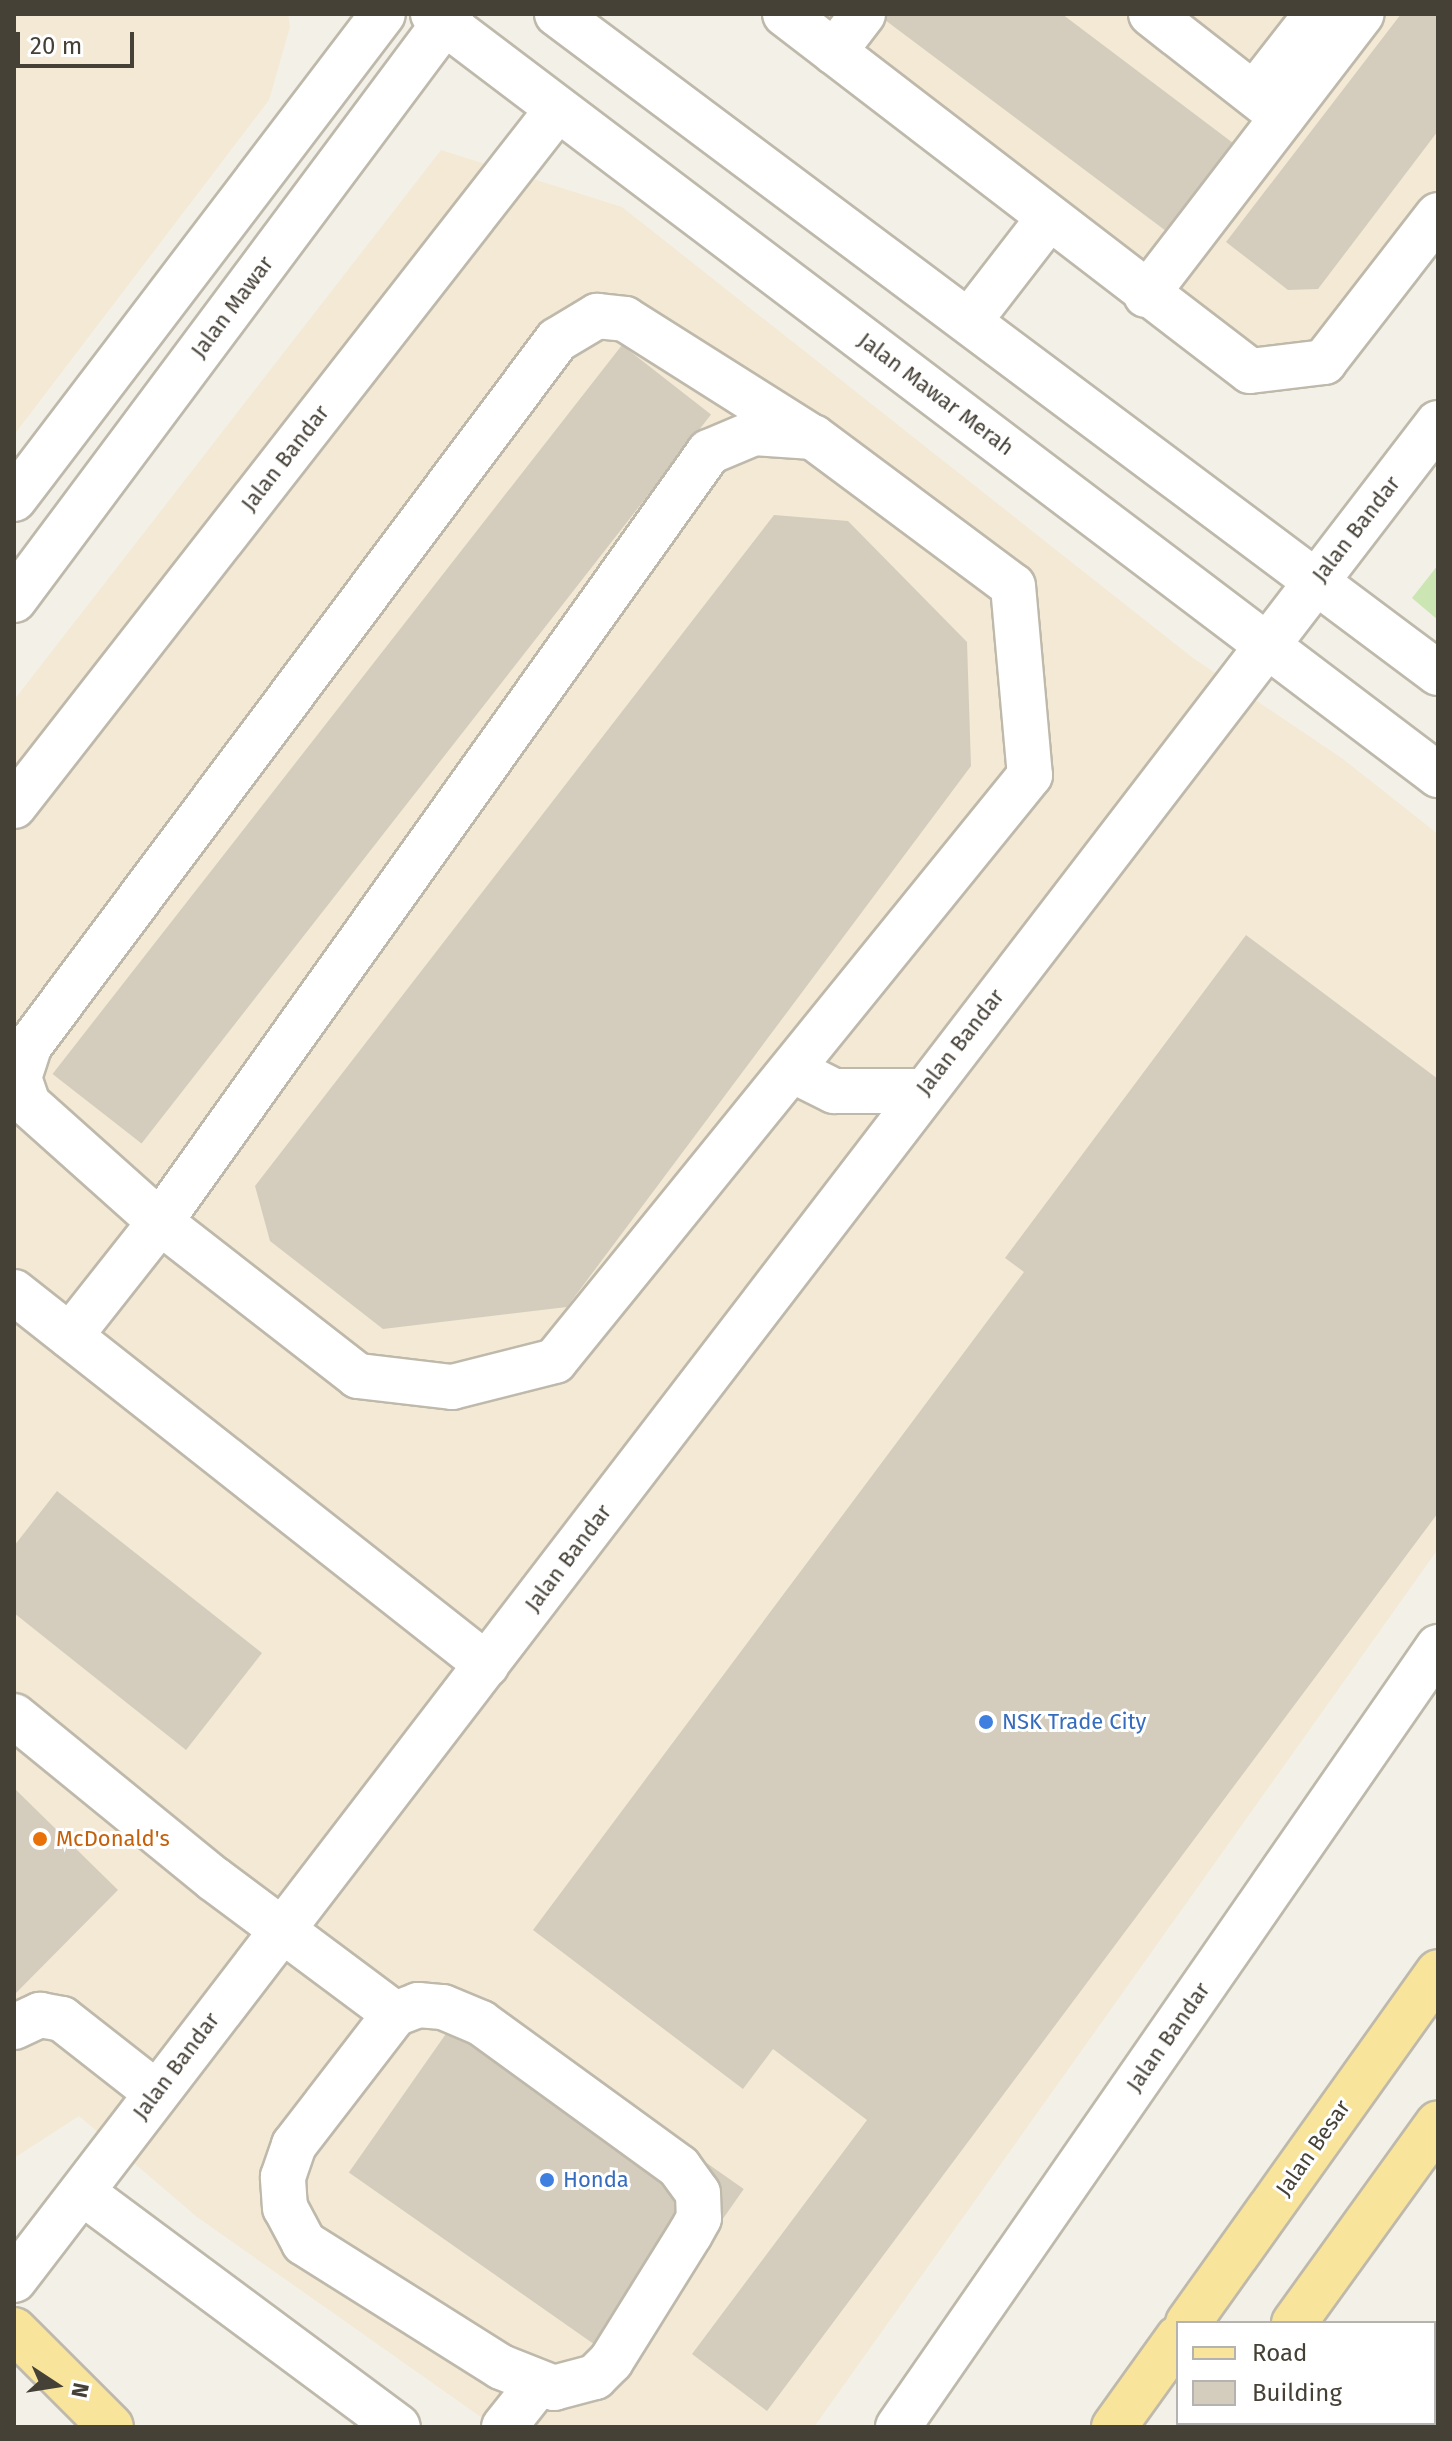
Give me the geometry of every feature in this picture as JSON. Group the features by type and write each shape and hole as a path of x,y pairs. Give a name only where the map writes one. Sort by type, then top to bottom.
{"main road":[{"name":"Jalan Besar","path":"1189,2321 1438,1972"},
{"path":"1295,2321 1438,2123"},
{"path":"14,2330 111,2427"},
{"path":"1114,2427 1176,2341"}],"street":[{"path":"14,499 383,14"},
{"path":"557,14 1317,579 1438,673"},
{"path":"785,14 1244,369 1317,366 1436,222"},
{"path":"834,52 863,14"},
{"path":"1151,14 1268,106"},
{"name":"Jalan Mawar Merah","path":"443,17 557,110 1269,643 1438,775"},
{"name":"Jalan Mawar","path":"14,600 443,17"},
{"path":"1146,295 1268,106 1333,20"},
{"name":"Jalan Bandar","path":"14,806 557,110"},
{"path":"970,320 1048,219"},
{"path":"597,316 625,319 813,437 1013,586 1030,775 794,1071 555,1361 452,1387 358,1376 160,1222 28,1104 19,1078 30,1045 557,340 597,316"},
{"name":"Jalan Bandar","path":"14,2280 83,2193 155,2092 487,1665 869,1160 1438,423"},
{"path":"70,1336 160,1222 709,452 754,433 813,437"},
{"path":"794,1071 834,1091 922,1091"},
{"path":"834,1091 869,1160"},
{"path":"14,1292 487,1665"},
{"name":"Jalan Bandar","path":"898,2427 1438,1647"},
{"path":"14,1716 214,1879 395,2014"},
{"path":"418,2005 443,2007 481,2023 679,2167 698,2193 699,2218 611,2361 595,2377 572,2386 539,2383 501,2367 339,2268 304,2243 285,2208 283,2177 294,2145 395,2014 418,2005"},
{"path":"14,2027 40,2015 62,2019 155,2092"},
{"path":"83,2193 398,2427"},
{"path":"504,2427 539,2383"}],"shaded area":[{"path":"14,14 288,14 290,27 269,100 14,435"},
{"path":"770,14 1438,14 1438,226 1324,375 1243,382"},
{"path":"441,150 622,207 1193,658 1343,759 1438,834 1438,1549 814,2427 495,2427 197,2217 79,2116 14,2158 14,700"}],"green space":[{"path":"1438,565 1438,620 1412,598"}],"building":[{"path":"877,14 1062,14 1241,149 1174,237"},
{"path":"1401,14 1438,14 1438,131 1318,289 1288,290 1226,242"},
{"path":"622,345 711,415 142,1143 53,1074"},
{"path":"774,515 848,521 967,642 971,766 567,1307 383,1329 270,1241 255,1186"},
{"name":"NSK Trade City","path":"1246,935 1438,1079 1438,1513 767,2411 692,2354 867,2120 773,2049 743,2089 533,1930 1024,1272 1005,1258"},
{"path":"57,1491 262,1653 186,1750 14,1613 14,1546"},
{"name":"McDonald's","path":"14,1788 118,1890 14,1995"},
{"name":"Honda","path":"471,1998 744,2189 622,2363 349,2172"}],"place":[{"name":"NSK Trade City","path":"986,1722"},
{"name":"McDonald's","path":"40,1839"},
{"name":"Honda","path":"547,2180"}]}
